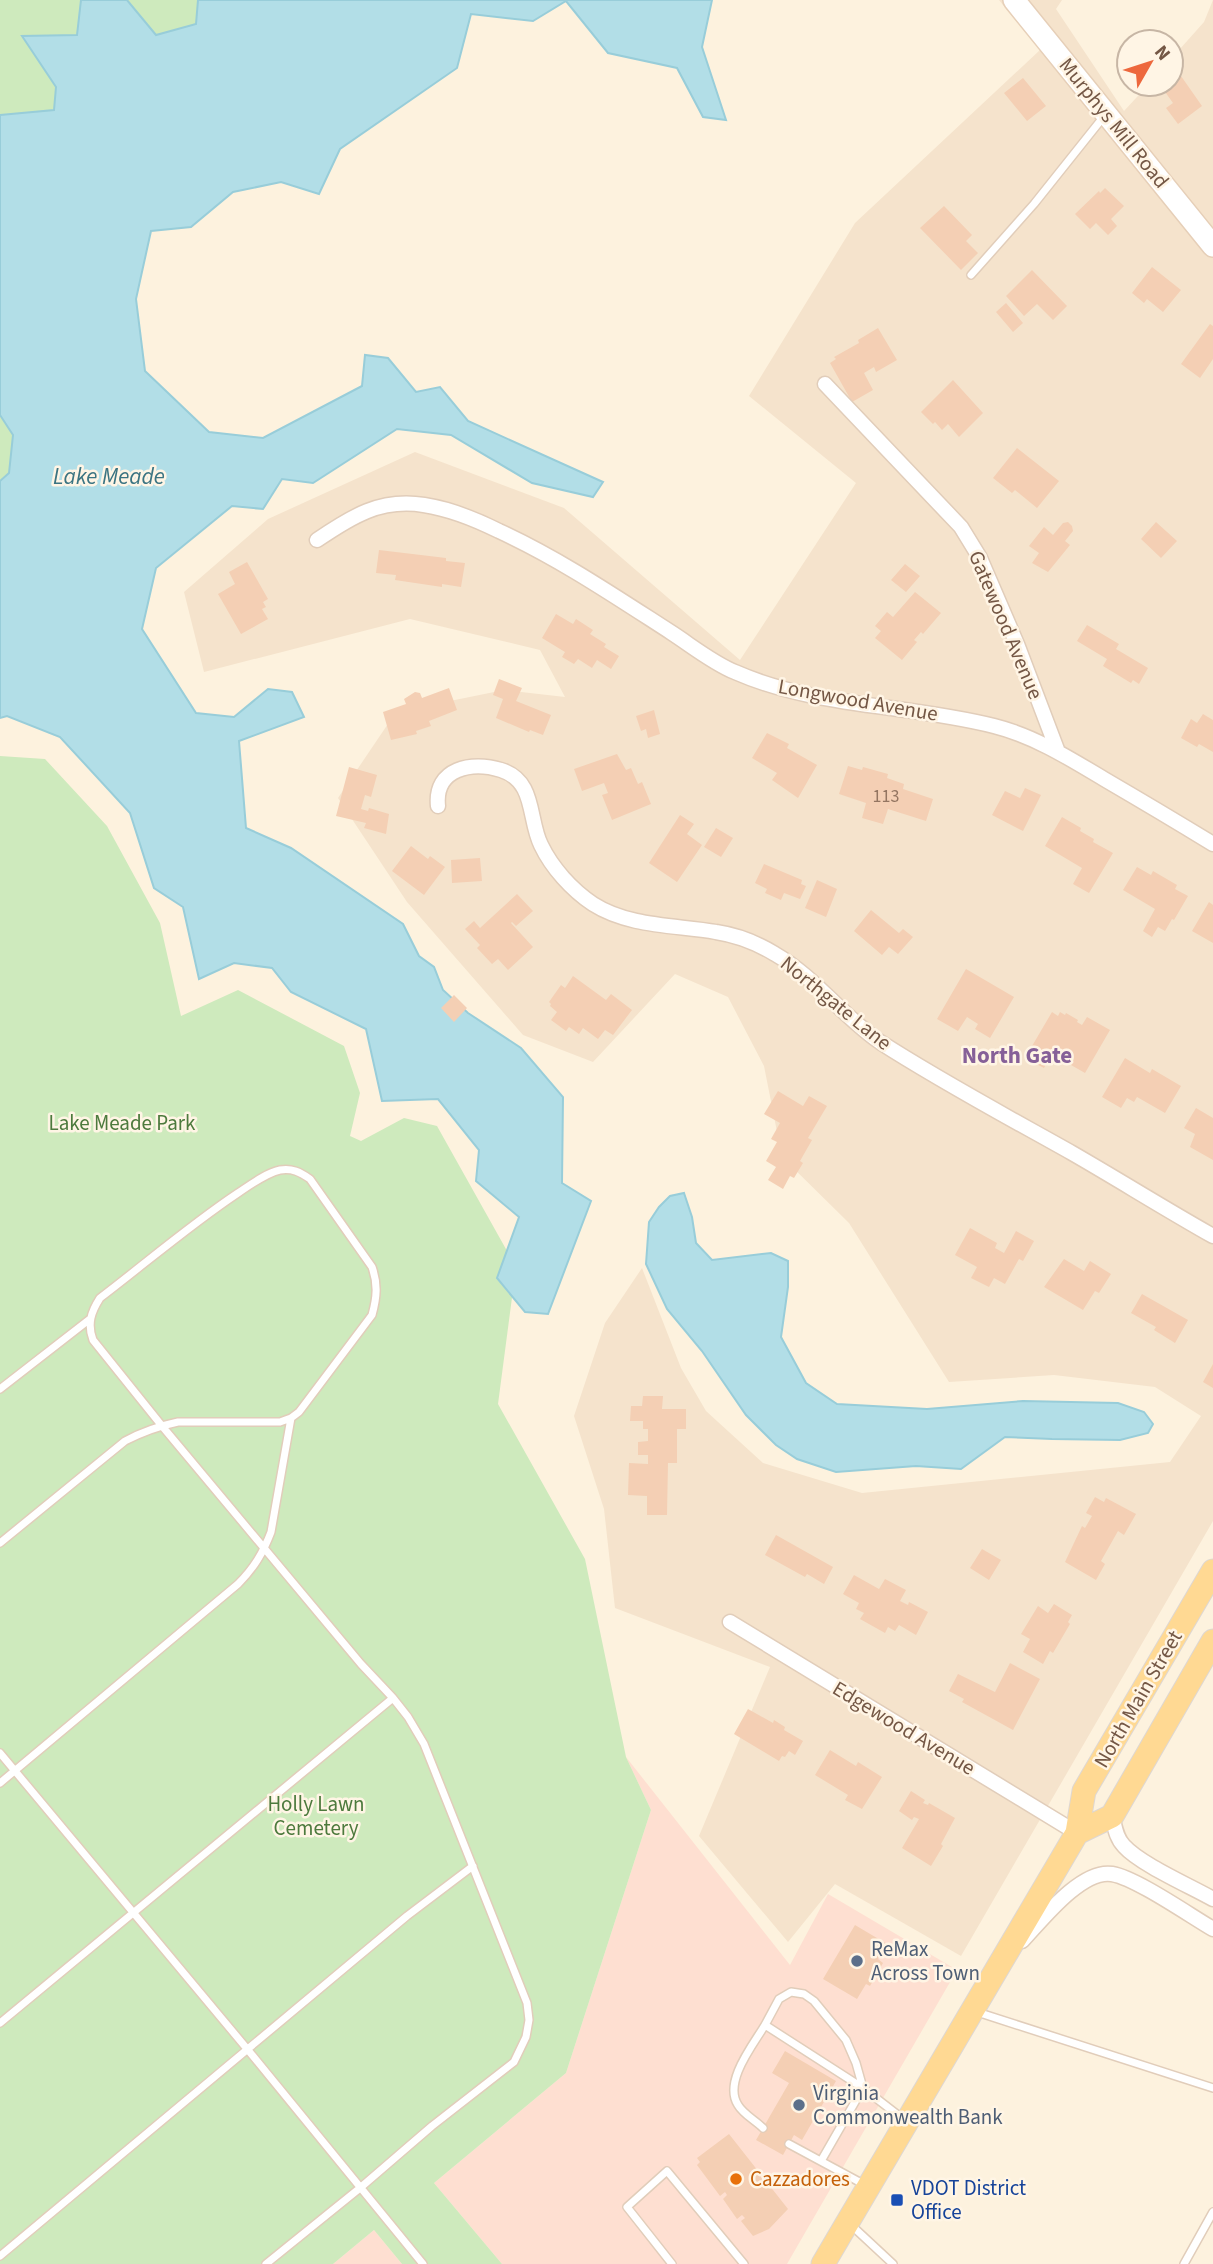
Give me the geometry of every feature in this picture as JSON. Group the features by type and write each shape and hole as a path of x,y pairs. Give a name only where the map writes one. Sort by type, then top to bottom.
{"main road":[{"name":"North Main Street","path":"823,2264 1077,1833 1084,1791 1213,1571"},
{"name":"North Main Street","path":"1112,1816 1213,1641"},
{"path":"1077,1833 1112,1816"}],"street":[{"name":"Murphys Mill Road","path":"1014,0 1213,246"},
{"name":"Gatewood Avenue","path":"825,384 961,527 980,558 1017,644 1058,752"},
{"name":"Longwood Avenue","path":"317,540 348,519 373,508 394,504 421,504 448,510 509,535 559,561 732,671 786,690 835,700 951,716 997,727 1058,752 1213,844"},
{"name":"Northgate Lane","path":"438,806 436,794 440,783 456,770 479,767 505,771 518,780 527,792 540,844 551,863 570,885 593,904 636,921 719,932 747,940 774,953 793,965 876,1039 905,1058 1213,1236"},
{"name":"Edgewood Avenue","path":"730,1622 1077,1833"},
{"path":"1112,1816 1116,1835 1135,1856 1213,1899"},
{"path":"997,1968 1071,1891 1090,1879 1110,1874 1132,1882 1213,1929"}],"lane":[{"path":"971,275 1034,204 1106,114"},
{"path":"0,1543 125,1441 162,1426 178,1422 280,1422 299,1412 372,1315 377,1297 372,1267 310,1179 290,1169 278,1170 249,1185 209,1212 100,1298 90,1319 93,1340 162,1426 360,1664 408,1717 424,1744 473,1866 527,2003 528,2020 526,2038 513,2062 266,2264"},
{"path":"0,1389 90,1319"},
{"path":"0,1783 254,1568 265,1550 271,1532 291,1418"},
{"path":"0,2022 393,1698"},
{"path":"0,1753 423,2264"},
{"path":"0,2256 407,1916 473,1866"},
{"path":"763,2128 738,2106 734,2092 736,2077 779,1999 791,1992 804,1994 814,2001 846,2040 863,2088 821,2161"},
{"path":"971,2010 1213,2088"},
{"path":"765,2025 863,2088 906,2121"},
{"path":"789,2144 868,2186"},
{"path":"672,2264 627,2207 667,2171 744,2264"},
{"path":"1184,2264 1213,2212"},
{"path":"847,2222 892,2264"}],"shaded area":[{"path":"999,0 1062,0 1056,9 1124,111 1136,98 1185,98 1185,43 1204,22 1213,0 1213,1521 961,1956 835,1884 788,1942 699,1836 770,1667 615,1608 604,1509 574,1416 605,1323 642,1268 681,1368 706,1411 763,1463 862,1493 1170,1462 1201,1416 1155,1387 1054,1375 949,1382 849,1223 782,1157 764,1066 728,997 675,974 593,1062 523,1035 407,902 338,798 396,712 504,690 565,697 540,650 410,619 204,672 184,592 268,519 415,452 564,508 740,660 856,483 749,396 855,223 1040,50"},
{"path":"626,1757 790,1965 828,1894 957,1970 787,2264 502,2264 434,2183 566,2073 651,1810"},
{"path":"374,2230 402,2264 333,2264"}],"green space":[{"path":"0,0 81,0 77,35 23,37 56,87 54,111 0,115"},
{"path":"127,0 198,0 196,24 155,35"},
{"path":"0,415 13,435 9,474 0,481"},
{"name":"Holly Lawn Cemetery","path":"0,756 45,759 107,826 160,923 181,1016 238,990 344,1046 360,1093 350,1136 361,1141 404,1118 437,1126 516,1267 498,1404 585,1559 626,1757 651,1810 566,2073 434,2183 502,2264 402,2264 374,2230 333,2264 0,2264"}],"water":[{"name":"Lake Meade","path":"81,0 127,0 156,35 196,24 198,0 712,0 702,47 726,120 703,117 677,68 608,53 566,1 533,21 471,14 457,68 340,149 319,194 281,182 233,192 191,227 151,231 136,299 145,371 209,432 263,438 362,386 365,355 388,358 416,392 440,387 468,421 603,482 593,497 532,483 451,435 397,429 313,483 282,479 263,509 232,506 156,568 142,629 196,713 234,717 268,689 292,692 304,717 239,741 246,828 291,848 403,924 419,956 434,967 443,990 468,1013 521,1048 563,1097 562,1183 591,1201 548,1314 525,1312 497,1278 519,1217 476,1181 479,1150 438,1099 382,1101 366,1029 291,992 272,968 234,963 199,979 183,907 154,888 130,813 60,737 7,716 0,718 0,481 9,473 13,435 0,415 0,115 54,110 56,87 22,36 77,35"},
{"path":"684,1193 692,1217 696,1243 712,1260 771,1253 788,1261 788,1287 781,1337 806,1383 837,1404 927,1409 1023,1401 1118,1403 1144,1412 1153,1424 1148,1433 1120,1440 1005,1437 961,1469 916,1466 836,1472 797,1459 776,1445 746,1415 702,1351 667,1309 646,1264 649,1222 670,1196"}],"building":[{"path":"1023,78 1046,106 1027,121 1004,93"},
{"path":"1185,82 1202,106 1178,124 1166,108 1173,103 1169,98 1185,98"},
{"path":"1105,188 1124,206 1111,219 1117,226 1108,235 1096,223 1090,229 1075,214"},
{"path":"944,206 972,235 966,241 978,253 961,270 920,228"},
{"path":"1152,267 1181,290 1163,312 1147,299 1144,303 1132,293"},
{"path":"1032,270 1067,306 1053,320 1037,304 1024,316 1006,296"},
{"path":"1006,303 1023,323 1013,332 996,312"},
{"path":"1210,324 1213,326 1213,359 1200,378 1181,364"},
{"path":"878,328 897,360 876,372 874,367 864,373 873,390 852,402 830,363 836,359 834,357"},
{"path":"953,380 983,413 959,437 948,424 942,430 921,412"},
{"path":"1017,448 1059,481 1037,508 1015,490 1012,493 993,478"},
{"path":"1068,522 1073,531 1065,541 1070,545 1048,572 1032,563 1039,553 1029,546 1044,527 1053,535 1063,523"},
{"path":"1156,522 1177,541 1161,558 1141,539"},
{"path":"379,550 446,558 446,561 465,563 461,587 395,580 396,575 376,573"},
{"path":"247,562 268,599 263,602 266,607 262,609 268,619 241,634 218,594 235,584 229,572"},
{"path":"905,564 920,576 906,592 891,580"},
{"path":"915,592 941,613 923,634 921,632 914,640 917,642 902,660 875,638 881,631 875,626 887,612 893,617"},
{"path":"556,614 573,624 576,619 593,630 590,634 619,656 611,669 597,660 592,668 578,659 574,664 562,657 565,652 542,638"},
{"path":"1087,625 1119,644 1116,649 1148,668 1139,684 1133,680 1131,683 1103,666 1107,659 1077,641"},
{"path":"499,679 522,688 516,701 551,715 543,735 496,718 503,699 493,695"},
{"path":"449,688 457,710 429,721 431,726 416,731 417,734 391,740 383,712 406,704 404,699 415,692 420,693 422,698"},
{"path":"654,710 660,734 648,738 646,729 641,731 636,716"},
{"path":"1203,714 1213,720 1213,752 1181,738 1191,719 1197,723"},
{"path":"767,733 789,744 787,748 817,765 798,798 772,780 777,773 752,758"},
{"path":"617,754 626,770 631,768 638,784 642,782 651,804 612,820 602,795 608,793 604,783 582,791 574,769"},
{"path":"848,766 888,774 887,778 904,784 903,789 933,799 926,821 888,809 883,824 862,818 866,803 839,794"},
{"path":"349,767 377,775 371,797 365,795 361,809 368,811 369,808 389,814 386,834 364,828 366,823 336,816"},
{"path":"1025,788 1041,795 1023,831 992,815 1005,791 1020,798"},
{"path":"680,815 694,824 687,834 702,845 677,882 649,863"},
{"path":"1062,817 1081,828 1080,831 1094,839 1093,842 1113,853 1089,893 1073,884 1082,868 1045,846"},
{"path":"716,828 733,838 721,857 704,847"},
{"path":"411,846 428,859 430,856 445,867 424,895 392,871"},
{"path":"480,858 482,881 452,883 451,860"},
{"path":"764,864 802,880 801,884 806,886 800,899 784,893 781,900 765,893 767,889 755,883"},
{"path":"1137,867 1151,875 1153,871 1177,885 1175,889 1188,896 1165,931 1158,927 1152,937 1143,931 1155,909 1123,890"},
{"path":"817,880 837,889 826,917 805,908"},
{"path":"517,894 533,911 516,926 511,923 533,947 508,970 498,959 492,964 477,948 480,945 465,929 474,921 480,928"},
{"path":"1209,902 1213,905 1213,943 1192,931"},
{"path":"871,910 899,933 903,929 913,937 898,954 889,947 882,955 854,931"},
{"path":"966,969 1014,997 990,1038 975,1029 978,1024 967,1017 958,1031 937,1019"},
{"path":"573,976 606,1000 611,994 632,1010 613,1035 605,1030 598,1039 583,1028 579,1034 569,1027 566,1031 551,1020 557,1012 549,1002 561,985 565,988"},
{"path":"454,995 467,1008 454,1022 441,1008"},
{"path":"1052,1012 1058,1016 1060,1012 1065,1015 1066,1013 1082,1025 1087,1017 1110,1030 1085,1073 1071,1065 1074,1059 1054,1050 1044,1068 1025,1058"},
{"path":"1125,1058 1150,1073 1152,1069 1181,1086 1165,1113 1137,1097 1134,1102 1127,1098 1121,1108 1102,1097"},
{"path":"778,1091 803,1106 809,1096 827,1106 808,1138 812,1140 800,1161 803,1163 794,1178 790,1176 783,1189 768,1180 776,1167 766,1161 777,1142 771,1139 780,1123 764,1114"},
{"path":"1196,1108 1213,1118 1213,1160 1190,1147 1195,1134 1184,1128"},
{"path":"970,1228 997,1243 995,1248 1004,1253 1016,1231 1034,1241 1023,1261 1019,1259 1005,1284 994,1278 989,1287 971,1278 977,1267 955,1255"},
{"path":"1064,1259 1084,1271 1090,1261 1111,1274 1099,1293 1095,1291 1083,1310 1044,1287"},
{"path":"1142,1294 1188,1320 1175,1343 1154,1330 1156,1327 1131,1313"},
{"path":"1213,1364 1213,1388 1203,1382"},
{"path":"643,1396 663,1396 662,1409 686,1409 686,1429 677,1429 677,1463 668,1463 667,1515 647,1515 647,1496 628,1495 629,1463 648,1464 648,1455 638,1455 638,1442 648,1441 648,1429 643,1429 643,1421 630,1421 631,1406 642,1406"},
{"path":"1095,1497 1104,1502 1106,1498 1136,1514 1124,1535 1118,1531 1101,1561 1105,1564 1096,1580 1065,1562 1082,1526 1085,1528 1092,1516 1086,1513"},
{"path":"776,1535 833,1567 824,1584 765,1555"},
{"path":"982,1549 1001,1560 989,1580 970,1568"},
{"path":"854,1575 879,1589 885,1579 906,1590 900,1601 908,1605 909,1602 928,1612 916,1635 899,1625 895,1631 888,1627 885,1633 860,1619 864,1613 856,1609 859,1603 843,1594"},
{"path":"1054,1604 1072,1615 1068,1622 1070,1624 1053,1653 1050,1651 1043,1664 1023,1652 1030,1639 1021,1634 1038,1606 1048,1613"},
{"path":"1010,1663 1040,1679 1013,1730 962,1702 964,1699 949,1691 958,1674 995,1692"},
{"path":"748,1709 773,1723 774,1720 785,1727 784,1730 803,1741 795,1755 789,1751 779,1761 734,1734"},
{"path":"830,1750 856,1766 858,1762 882,1777 862,1809 845,1800 848,1795 815,1775"},
{"path":"911,1791 925,1800 923,1803 929,1803 955,1818 931,1866 902,1848 919,1819 914,1817 912,1820 899,1811"},
{"name":"ReMax Across Town","path":"855,1925 887,1944 878,1959 883,1963 870,1986 866,1984 857,1999 823,1979"},
{"name":"Virginia Commonwealth Bank","path":"785,2051 836,2081 802,2140 794,2135 783,2155 756,2140 789,2083 772,2073"},
{"name":"Cazzadores","path":"729,2134 788,2209 769,2229 753,2236 741,2221 745,2218 742,2215 737,2219 723,2199 727,2195 725,2192 720,2196 697,2165 700,2162 697,2158"}],"place":[{"name":"ReMax Across Town","path":"857,1961"},
{"name":"Virginia Commonwealth Bank","path":"799,2105"},
{"name":"Cazzadores","path":"736,2179"},
{"name":"VDOT District Office","path":"897,2200"}],"district":[{"name":"North Gate","path":"1017,1055"}],"park label":[{"name":"Lake Meade Park","path":"122,1123"}]}
